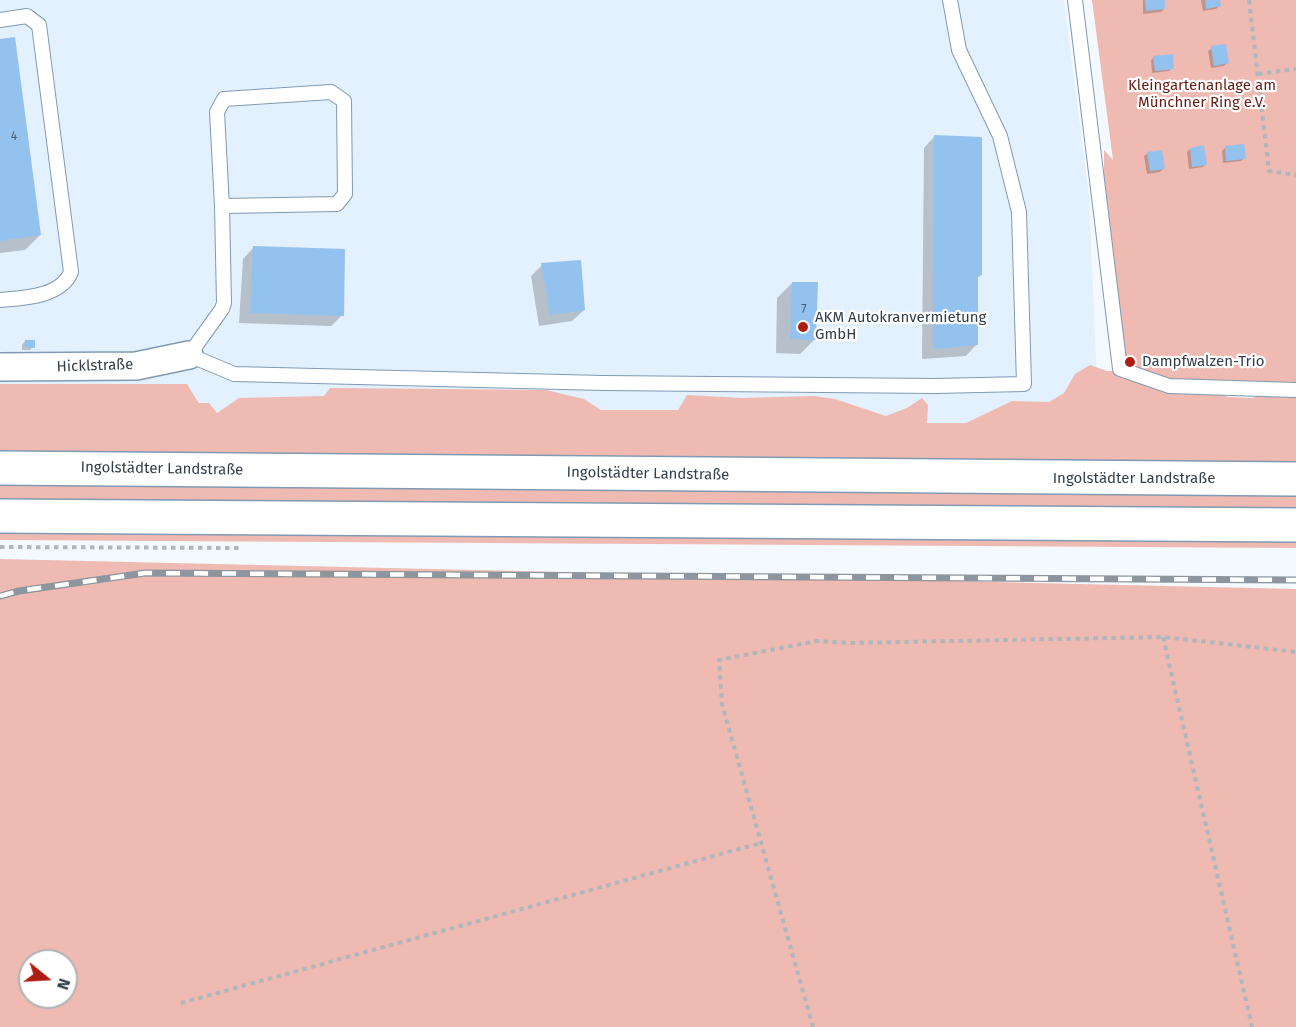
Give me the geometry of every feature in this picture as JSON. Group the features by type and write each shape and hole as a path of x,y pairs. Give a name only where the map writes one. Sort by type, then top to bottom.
{"main road":[{"name":"Ingolstädter Landstraße","path":"0,468 1296,479"},
{"path":"0,516 1296,525"}],"street":[{"name":"Hicklstraße","path":"0,367 135,366 189,355"}],"lane":[{"path":"222,206 337,204 345,194 344,100 331,92 224,99 217,112 224,303 189,355 234,374 686,384 935,386 1024,384 1019,212 1000,136 959,50 950,0"},
{"path":"1075,0 1120,369 1169,386 1296,390"},
{"path":"0,20 27,16 39,26 71,272 68,281 60,287 30,297 0,300"}],"path":[{"path":"1249,0 1269,171 1296,175"},
{"path":"1258,74 1296,69"},
{"path":"813,1027 722,704 719,660 817,641 850,643 1163,637 1296,652"},
{"path":"1163,637 1252,1027"},
{"path":"181,1004 761,843"}],"shaded area":[{"path":"0,0 1064,0 1089,197 1099,430 235,401 217,413 200,403 187,384 0,384"}],"green space":[{"name":"Kleingartenanlage am Münchner Ring e.V.","path":"1092,0 1296,0 1296,384 1171,382 1125,367 1104,199 1104,150 1113,160"},
{"path":"1090,365 1107,371 1117,371 1229,397 1253,398 1260,394 1296,394 1296,462 0,453 0,384 187,384 199,403 209,403 217,413 239,398 324,396 330,388 546,390 584,399 601,410 678,410 687,395 742,398 814,396 835,399 886,416 907,408 922,398 928,405 927,423 966,423 1012,401 1049,402 1064,393 1075,374"},
{"path":"0,482 1296,492 1296,510 0,501"},
{"path":"0,528 1296,538 1296,548 0,540"},
{"path":"0,559 1296,589 1296,1027 0,1027"}],"building":[{"path":"1145,0 1165,0 1165,9 1146,11"},
{"path":"1205,0 1220,0 1221,6 1206,9"},
{"path":"15,37 41,235 0,241 0,39"},
{"path":"1226,44 1229,63 1214,66 1211,46"},
{"path":"1173,54 1174,69 1155,71 1153,56"},
{"path":"934,135 982,137 982,275 978,276 978,345 933,349"},
{"path":"1244,144 1246,159 1226,161 1225,146"},
{"path":"1204,145 1207,165 1192,167 1190,148"},
{"path":"1162,150 1165,169 1150,171 1147,152"},
{"path":"253,246 345,249 344,316 250,313"},
{"path":"581,260 585,310 550,315 541,263"},
{"path":"792,282 818,282 816,340 790,339"},
{"path":"25,340 35,340 35,348 25,347"}],"railway":[{"path":"0,596 19,591 145,573 1296,580"}],"place":[{"name":"AKM Autokranvermietung GmbH","path":"803,327"},
{"name":"Dampfwalzen-Trio","path":"1130,362"}]}
